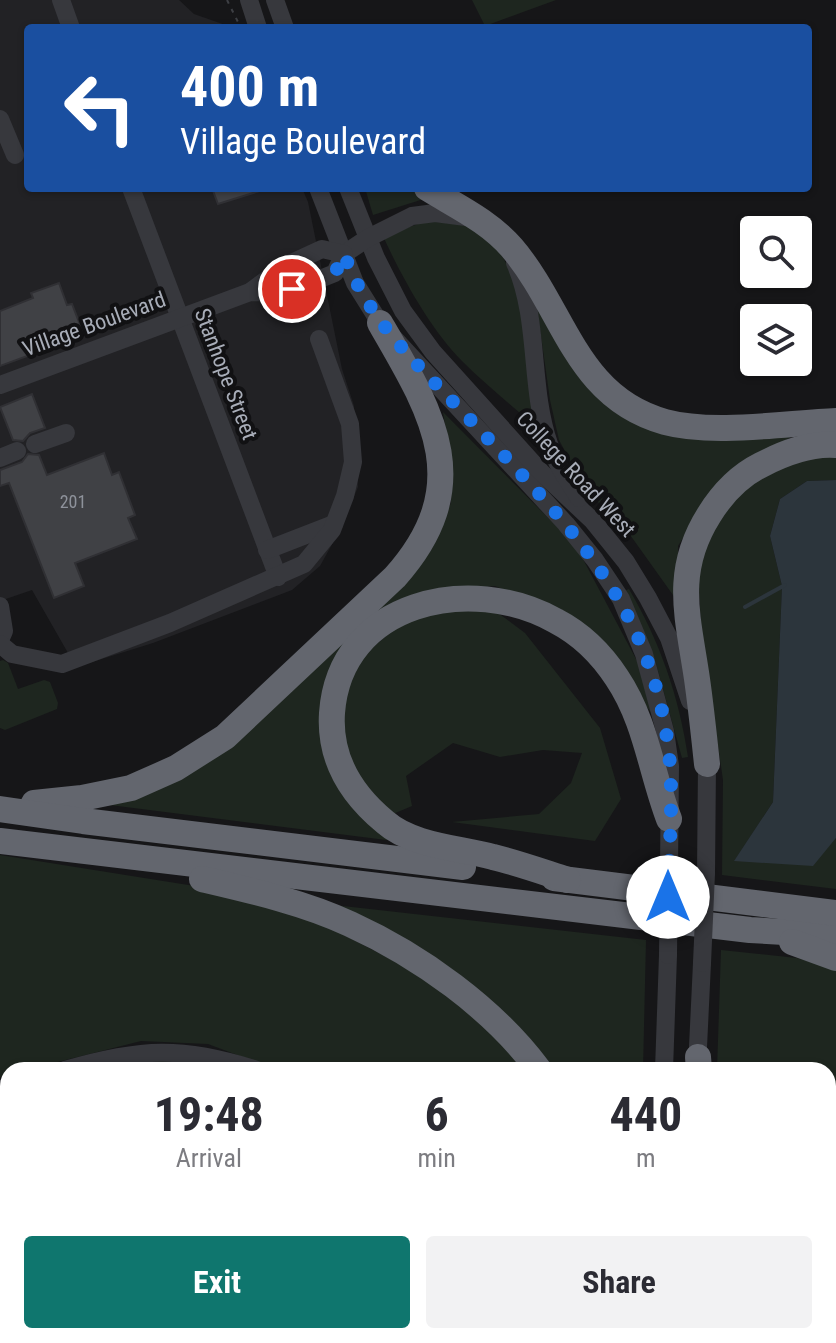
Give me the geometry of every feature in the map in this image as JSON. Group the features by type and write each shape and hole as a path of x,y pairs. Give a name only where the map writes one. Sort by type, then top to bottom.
{"highway":[{"path":"434,192 484,222 518,256 596,380 615,398 639,412 666,422 691,426 836,421"},
{"path":"0,808 131,788 176,768 225,737 395,577 416,553 431,525 438,495 440,462 436,432 415,383 380,323"},
{"path":"707,764 685,603 688,560 699,530 719,497 748,472 788,452 825,444 836,445"},
{"path":"568,880 493,856 438,847 388,825 361,799 339,767 331,734 334,693 344,665 365,637 389,618 423,603 467,597 510,603 556,620 591,645 618,679 635,711 669,819"},
{"path":"0,808 83,821 836,913"},
{"path":"0,841 750,930 836,935"},
{"path":"90,852 254,891 349,923 418,962 473,1002 533,1062"},
{"path":"750,930 817,949 836,958"}],"street":[{"path":"61,0 70,24"},
{"path":"249,0 257,24"},
{"path":"275,0 284,24"},
{"path":"0,119 14,155"},
{"name":"Stanhope Street","path":"132,192 278,577"},
{"name":"College Road West","path":"320,192 355,283 380,323 566,524 595,560 621,599 644,654 665,731 670,766 664,1062"},
{"name":"College Road West","path":"350,192 403,311 433,352 541,472 593,521 626,562 669,638 686,684 707,764 698,1062"},
{"name":"Village Boulevard","path":"250,292 271,293 292,289 335,273 344,254 412,216 457,215 484,222"},
{"path":"484,222 505,248 520,276 549,445 593,521"},
{"name":"Village Boulevard","path":"0,385 250,292 285,266 322,249 344,254"},
{"path":"0,606 4,631 0,642 12,654 62,664 170,623 304,564 334,524 353,462 350,424 319,339"},
{"path":"14,452 66,433"},
{"path":"267,550 334,524"},
{"path":"94,1062 144,1052 181,1052 232,1062"},
{"path":"0,1105 0,1112"}],"path":[{"path":"227,0 239,24"}],"shaded area":[{"path":"0,0 179,0 194,14 223,24 24,24 24,192 304,192 342,369 354,406 358,487 341,528 320,566 292,590 153,643 76,667 32,590 0,601"},
{"path":"472,0 556,0 490,24 484,24"},
{"path":"366,192 422,192 430,197 373,215"},
{"path":"427,221 476,230 494,246 508,267 524,319 536,427 450,348 428,318 399,268 383,236"},
{"path":"535,293 636,421 802,431 716,485 678,546 678,602 628,532 586,490 559,440 550,400"},
{"path":"443,412 576,546 645,676 656,719 581,622 495,586 435,591 390,606 325,717 394,841 94,803 172,779 423,561 451,503"},
{"path":"836,451 836,480 807,481 780,499 770,536 782,586 773,802 735,860 812,865 836,838 836,889 722,875 723,780 701,629 698,567 715,521 737,490 780,460"},
{"path":"836,480 836,838 813,866 734,861 773,802 782,586 770,536 780,499 807,481"},
{"path":"629,589 667,670 688,757 682,758 655,660 624,591"},
{"path":"490,607 525,633 600,728 621,799 595,841 452,822 539,814 571,783 582,753 543,750 500,757 453,743 406,776 412,806 393,814 357,777 340,735 352,665 413,613"},
{"path":"0,661 8,663 18,689 44,680 50,682 58,703 57,709 5,730 0,728"},
{"path":"0,855 207,888 308,916 434,982 522,1062 256,1062 208,1044 141,1041 58,1062 0,1062"},
{"path":"334,905 646,940 643,1062 540,1062"},
{"path":"721,950 797,958 836,969 836,1062 717,1062"},
{"path":"193,1058 206,1062 132,1062"}],"building":[{"path":"214,192 256,192 218,204"},
{"path":"59,283 67,305 72,304 82,330 65,336 68,341 0,366 0,311 33,298 31,293"},
{"path":"32,394 45,428 30,433 23,441 13,440 0,407"},
{"path":"104,453 112,475 119,472 135,515 128,518 137,539 75,563 84,586 54,598 9,483 0,486 0,470 22,462 28,454 39,455 47,475"}],"waterway":[{"path":"745,607 785,585"}],"route":[{"path":"292,289 335,273 344,254 355,283 380,323 566,524 621,599 644,654 665,731 670,766 668,897"}]}
